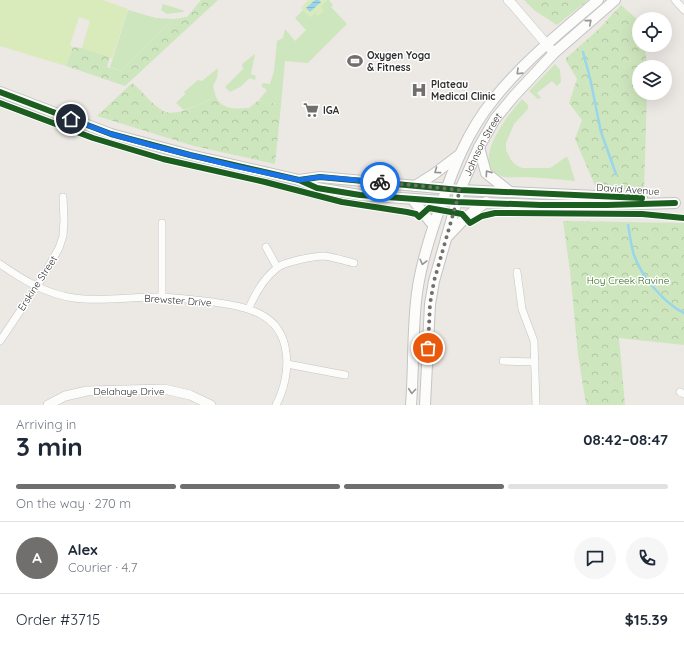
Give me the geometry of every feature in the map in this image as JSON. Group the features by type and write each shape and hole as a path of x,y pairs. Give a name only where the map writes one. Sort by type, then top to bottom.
{"main road":[{"name":"Johnson Street","path":"411,405 417,295 421,270 433,224 459,155 478,121 492,101 506,85 547,44 598,0"},
{"name":"Johnson Street","path":"425,405 430,304 434,281 460,190 479,147 502,110 554,53 615,0"},
{"name":"David Avenue","path":"0,92 111,134 204,159 299,180 317,188 360,195 456,202 555,205 679,204"},
{"path":"479,147 486,173 510,192"},
{"path":"415,186 459,155"},
{"name":"David Avenue","path":"299,180 320,177 460,190 641,198 679,204"},
{"path":"413,200 433,224"},
{"path":"446,238 465,218 486,202"}],"street":[{"path":"508,0 554,53"},
{"path":"675,0 684,10"},
{"name":"Erskine Street","path":"0,341 54,259 63,236 63,197"},
{"path":"162,223 162,297"},
{"path":"266,247 277,267"},
{"path":"249,308 252,299 277,267 300,259 324,256 354,264"},
{"name":"Brewster Drive","path":"0,264 36,286 53,294 74,298 92,299 162,297 249,308 262,315 275,325 282,336 285,346 287,364 283,386 276,405"},
{"path":"517,272 520,302 534,341 536,405"},
{"path":"503,361 535,362"},
{"path":"287,364 345,375"},
{"name":"Delahaye Drive","path":"48,405 65,396 88,391 164,390 190,395 210,405"}],"green space":[{"path":"0,0 103,0 128,9 112,58 82,48 90,21 79,17 70,45 73,47 66,66 0,46"},
{"path":"201,0 218,0 125,86 66,66 73,47 82,48 110,57 107,67 121,71 174,19 187,17"},
{"path":"308,0 327,0 321,6 324,11 318,16 314,12 310,17 301,8"},
{"path":"327,0 329,0 333,5 331,7 347,24 308,63 285,61 281,105 259,100 267,90 261,86 263,83 270,84 274,71 277,41 283,38 285,29 295,41 306,30 295,18 303,10 310,17"},
{"path":"524,0 588,0 557,25 534,10"},
{"path":"163,4 185,11 167,14 161,10"},
{"path":"621,5 632,15 632,52 645,52 647,60 632,60 632,100 647,100 644,190 597,190 575,139 582,120 569,103 577,79 565,59 599,29"},
{"path":"128,10 156,18 174,19 121,71 110,67"},
{"path":"255,54 251,74 256,76 255,80 250,78 240,87 230,92 225,87 243,69 242,64"},
{"path":"555,64 560,70 561,82 557,86 552,81 537,93 541,98 538,99 529,91"},
{"path":"218,68 217,78 213,86 216,97 184,110 176,103 185,94 184,92 198,80 202,81"},
{"path":"132,83 159,108 168,113 182,111 216,97 222,104 230,108 249,108 259,100 281,105 275,164 194,146 97,116"},
{"path":"522,99 528,105 528,109 514,124 506,143 506,150 511,160 522,168 550,168 566,157 568,158 575,181 526,177 504,177 493,172 489,163 490,152 494,140 508,116"},
{"name":"Hoy Creek Ravine","path":"563,221 684,223 684,345 619,338 625,405 586,405 578,354 570,271"}],"water":[{"path":"315,0 319,0 321,2 310,12 306,8"}],"waterway":[{"path":"583,52 601,132 616,174"},
{"path":"628,225 634,255 642,272 654,288 669,303 684,313"}],"cycle path":[{"path":"0,92 111,134 190,155 299,180 317,188 360,195 456,202 541,205 675,203"},
{"path":"0,103 93,138 163,159 265,182 342,202 407,212 416,214 419,217 429,208 462,214 470,223 482,216 495,213 642,214 684,218"},
{"path":"299,180 320,177 460,190 642,198"}],"way so far":[{"path":"380,182 460,190 451,217 434,281 430,304 428,348"}],"place":[{"name":"Oxygen Yoga & Fitness","path":"355,61"},
{"name":"Plateau Medical Clinic","path":"419,90"},
{"name":"IGA","path":"311,110"}],"route":[{"path":"71,119 111,134 150,145 234,166 299,180 320,177 380,182"}]}
